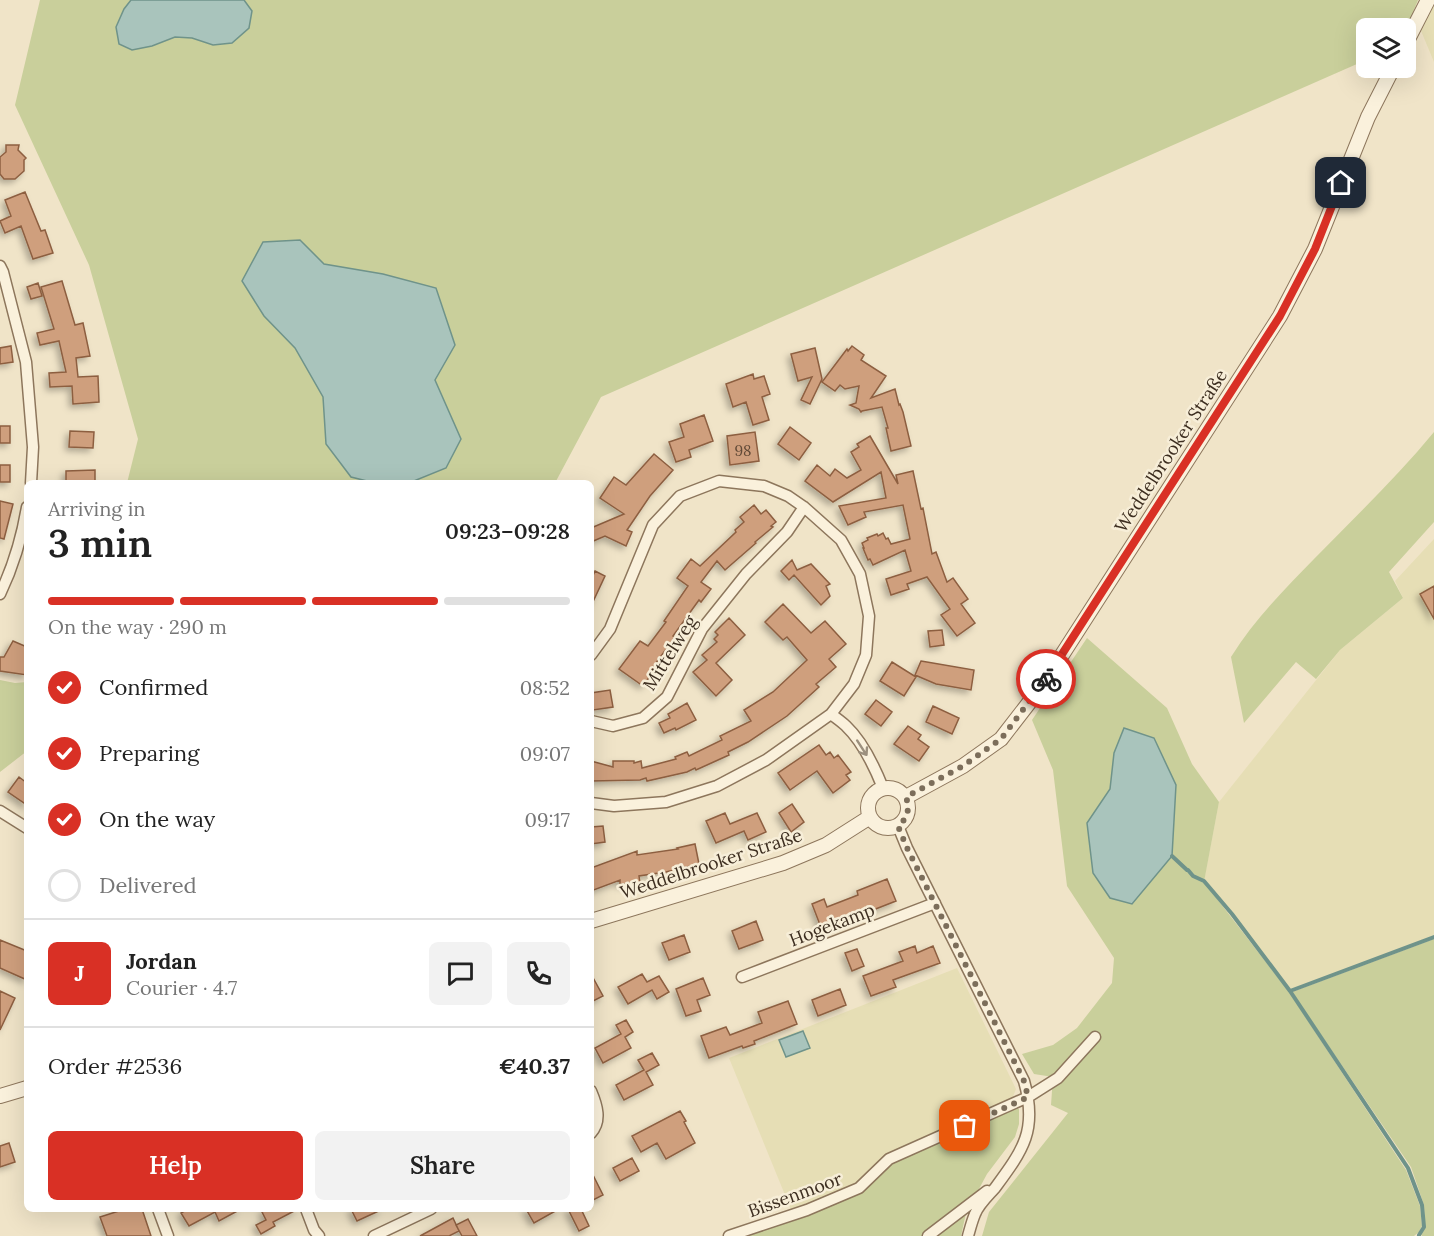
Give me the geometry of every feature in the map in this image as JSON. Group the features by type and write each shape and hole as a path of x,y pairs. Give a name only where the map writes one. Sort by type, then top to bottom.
{"street":[{"path":"1416,24 1428,0"},
{"name":"Weddelbrooker Straße","path":"906,797 963,766 1001,739 1042,686 1280,316 1315,249 1368,117 1388,78"},
{"path":"0,266 26,362 33,447 31,480"},
{"path":"594,651 610,629 653,525 680,496 718,481 764,486 788,496 804,507 841,540 860,574 870,616 866,655 854,684 831,714 766,760 717,786 666,802 614,806 594,803"},
{"name":"Mittelweg","path":"594,722 613,726 643,718 667,697 702,629 746,574 788,532 804,507"},
{"path":"0,594 8,576 24,523"},
{"path":"831,714 853,734 883,788"},
{"path":"883,788 896,789 906,797 909,810 907,817 898,826 885,828 879,826 870,817 868,811 870,800 883,788"},
{"path":"0,811 24,826"},
{"name":"Weddelbrooker Straße","path":"594,920 783,863 826,845 870,817"},
{"path":"898,826 934,903 1024,1081 1028,1097 1029,1122 1024,1145 976,1212 968,1236"},
{"name":"Hogekamp","path":"742,977 934,903"},
{"name":"Bissenmoor","path":"729,1236 807,1210 859,1188 890,1159 1028,1097 1059,1078 1095,1037"},
{"path":"0,1096 24,1089"},
{"path":"594,1098 597,1105 597,1122 594,1130"},
{"path":"928,1236 999,1182"},
{"path":"159,1212 168,1236"},
{"path":"307,1212 314,1230 319,1236"},
{"path":"374,1236 426,1212"}],"shaded area":[{"path":"1434,4 1434,62 1419,26"},
{"path":"1434,539 1434,936 1291,990 1233,914 1204,881 1219,802 1340,650 1403,598 1395,581"},
{"path":"957,968 1016,1089 1012,1099 888,1153 855,1185 792,1212 729,1058"}],"green space":[{"path":"40,0 1418,0 1411,18 1356,18 1356,64 601,397 557,480 128,480 138,439 89,265 15,105"},
{"path":"1434,432 1434,522 1389,572 1403,598 1340,650 1316,679 1296,662 1244,723 1231,657 1249,630 1270,606 1391,481"},
{"path":"1087,638 1167,708 1192,764 1219,802 1204,882 1289,992 1406,1170 1420,1206 1422,1226 1414,1236 982,1236 989,1212 1068,1113 1051,1105 1053,1077 1034,1074 1022,1054 1053,1045 1077,1028 1112,983 1114,958 1067,886 1053,770 1032,720","holes":["1176,785 1172,856 1132,903 1088,823 1110,789"]},
{"path":"0,680 24,682 24,753 0,772"},
{"path":"1434,939 1434,1236 1422,1236 1425,1228 1424,1205 1411,1167 1292,992"},
{"path":"1013,1108 1019,1109 1019,1124 1015,1137 987,1174 966,1213 961,1236 740,1236 811,1213 890,1162"}],"water":[{"path":"131,0 244,0 252,11 249,28 232,43 213,45 192,38 175,37 152,46 132,50 119,44 116,27"},
{"path":"300,240 324,264 383,274 436,288 455,345 435,380 461,439 446,468 416,480 363,480 351,477 326,444 323,397 295,348 264,316 242,281 263,242"},
{"path":"1124,728 1154,738 1176,785 1172,856 1132,904 1110,898 1093,873 1087,823 1110,789 1114,753"},
{"path":"803,1031 810,1048 786,1057 779,1040"}],"building":[{"path":"6,145 19,145 18,150 26,158 24,171 15,179 4,179 0,174 0,157 6,152"},
{"path":"25,192 41,231 45,230 53,253 33,259 21,226 5,233 0,221 11,216 5,200"},
{"path":"62,281 75,325 83,323 90,356 76,358 78,377 98,376 99,402 73,404 72,386 50,387 49,373 66,372 59,341 40,345 37,333 54,329 41,287"},
{"path":"38,283 42,296 31,299 27,287"},
{"path":"11,346 13,362 0,364 0,348"},
{"path":"852,346 864,355 861,360 886,376 871,398 895,389 911,446 891,451 882,407 861,412 850,405 856,403 859,386 845,389 840,385 835,391 822,382 847,349 848,351"},
{"path":"815,348 822,379 810,404 801,400 812,377 798,381 791,354"},
{"path":"753,374 754,379 764,376 770,394 762,397 769,420 753,425 746,402 733,407 726,384"},
{"path":"704,415 713,441 689,450 691,457 676,462 669,442 684,437 680,424"},
{"path":"0,426 10,426 10,443 0,443"},
{"path":"790,427 811,443 799,460 778,444"},
{"path":"70,431 94,432 93,448 69,447"},
{"path":"755,432 759,461 730,465 727,436"},
{"path":"870,436 898,484 896,475 913,471 932,554 936,552 947,582 953,578 968,599 961,604 975,623 957,636 941,615 950,609 927,577 907,584 909,589 891,595 886,579 911,571 905,550 873,565 863,548 862,543 868,540 867,538 877,534 878,536 883,533 891,544 910,539 903,505 864,512 866,517 848,525 839,506 886,498 881,472 833,502 805,481 817,465 830,476 835,469 847,478 861,470 851,452 859,447 857,444"},
{"path":"654,454 673,470 650,496 627,530 632,532 626,546 605,536 594,541 594,527 624,514 600,498 614,477 626,485"},
{"path":"0,465 10,465 10,482 0,482"},
{"path":"95,470 95,480 66,480 66,471"},
{"path":"0,501 13,504 4,539 0,538"},
{"path":"754,505 761,514 766,510 776,522 771,526 773,527 725,570 717,561 701,582 711,589 701,602 699,600 673,636 675,637 653,667 655,669 643,686 619,669 640,641 648,646 666,622 664,621 688,586 677,578 691,559 700,566 736,532 735,530 744,522 740,517"},
{"path":"792,560 797,570 811,564 830,584 826,586 830,596 821,605 794,575 789,580 781,571"},
{"path":"595,571 605,576 594,600"},
{"path":"1434,586 1434,619 1420,594"},
{"path":"783,604 811,633 825,621 846,644 829,659 836,667 816,684 819,687 787,716 748,742 728,752 729,755 696,770 695,768 647,781 646,778 594,781 594,762 613,767 613,761 634,761 634,763 641,761 642,768 676,759 675,757 687,752 689,756 722,740 720,736 751,721 744,710 773,692 807,660 787,637 783,640 765,622"},
{"path":"729,618 745,635 716,663 732,680 716,696 693,672 707,660 702,655 717,642 714,639 718,635 715,632"},
{"path":"942,630 944,645 930,647 928,631"},
{"path":"13,641 24,646 24,675 0,671 0,657 4,657"},
{"path":"921,661 974,670 971,690 936,684 915,675"},
{"path":"892,662 916,677 904,696 880,681"},
{"path":"610,690 613,707 594,710 594,693"},
{"path":"876,700 892,712 881,726 865,714"},
{"path":"687,703 696,720 664,733 659,723 670,718 668,714"},
{"path":"933,706 959,718 952,734 926,722"},
{"path":"908,726 921,735 918,739 929,747 919,761 894,744"},
{"path":"819,745 826,755 830,752 834,758 838,755 851,772 846,775 850,780 833,793 817,771 790,790 778,773"},
{"path":"19,777 24,781 24,803 8,792"},
{"path":"792,804 804,822 791,832 779,813"},
{"path":"725,813 730,824 757,813 766,832 748,840 744,831 716,843 706,821"},
{"path":"603,826 605,842 594,844 594,827"},
{"path":"695,844 699,864 639,876 640,883 620,884 620,880 594,890 594,867 637,851 637,855"},
{"path":"887,879 896,901 822,930 812,904 824,899 827,907 858,895 857,891"},
{"path":"756,921 763,940 739,949 732,931"},
{"path":"684,935 690,952 669,960 662,943"},
{"path":"0,940 24,950 24,979 0,968"},
{"path":"915,946 917,953 933,946 940,963 893,980 896,987 871,996 863,976 903,961 899,952"},
{"path":"857,949 864,966 852,971 845,953"},
{"path":"642,974 647,982 659,976 669,992 657,999 652,990 628,1004 618,987"},
{"path":"703,978 710,995 697,1000 701,1011 686,1016 676,989"},
{"path":"594,980 603,996 594,1000"},
{"path":"840,989 846,1005 818,1016 812,1000"},
{"path":"0,991 15,998 0,1030"},
{"path":"788,1001 797,1024 754,1041 755,1044 743,1048 742,1046 709,1058 701,1036 726,1027 730,1035 762,1023 758,1012"},
{"path":"626,1020 633,1032 625,1037 631,1048 603,1063 595,1048 621,1034 616,1025"},
{"path":"652,1053 659,1065 646,1072 653,1085 624,1100 616,1085 644,1070 638,1060"},
{"path":"680,1111 695,1143 666,1159 657,1143 641,1152 632,1136"},
{"path":"9,1143 15,1162 0,1167 0,1146"},
{"path":"632,1158 639,1171 620,1181 613,1168"},
{"path":"594,1177 603,1195 594,1200"},
{"path":"116,1212 143,1212 151,1236 107,1236 100,1217"},
{"path":"183,1212 215,1212 189,1226 181,1213"},
{"path":"215,1212 236,1212 219,1221"},
{"path":"262,1212 292,1212 273,1222 275,1226 261,1234 256,1225 266,1220"},
{"path":"352,1212 376,1212 357,1221"},
{"path":"528,1212 554,1212 534,1223"},
{"path":"570,1212 582,1212 589,1226 579,1231"},
{"path":"453,1218 459,1231 449,1236 420,1236"},
{"path":"468,1219 477,1236 462,1236 456,1225"}],"waterway":[{"path":"1172,856 1187,870"},
{"path":"1188,870 1193,876 1204,881 1232,914 1290,991 1434,937"},
{"path":"1290,991 1408,1168 1422,1205 1424,1227 1419,1235"}],"way so far":[{"path":"965,1126 1028,1097 1024,1081 898,826 907,817 909,810 906,797 963,766 1001,739 1046,679"}],"route":[{"path":"1046,679 1280,316 1315,249 1341,183"}]}
